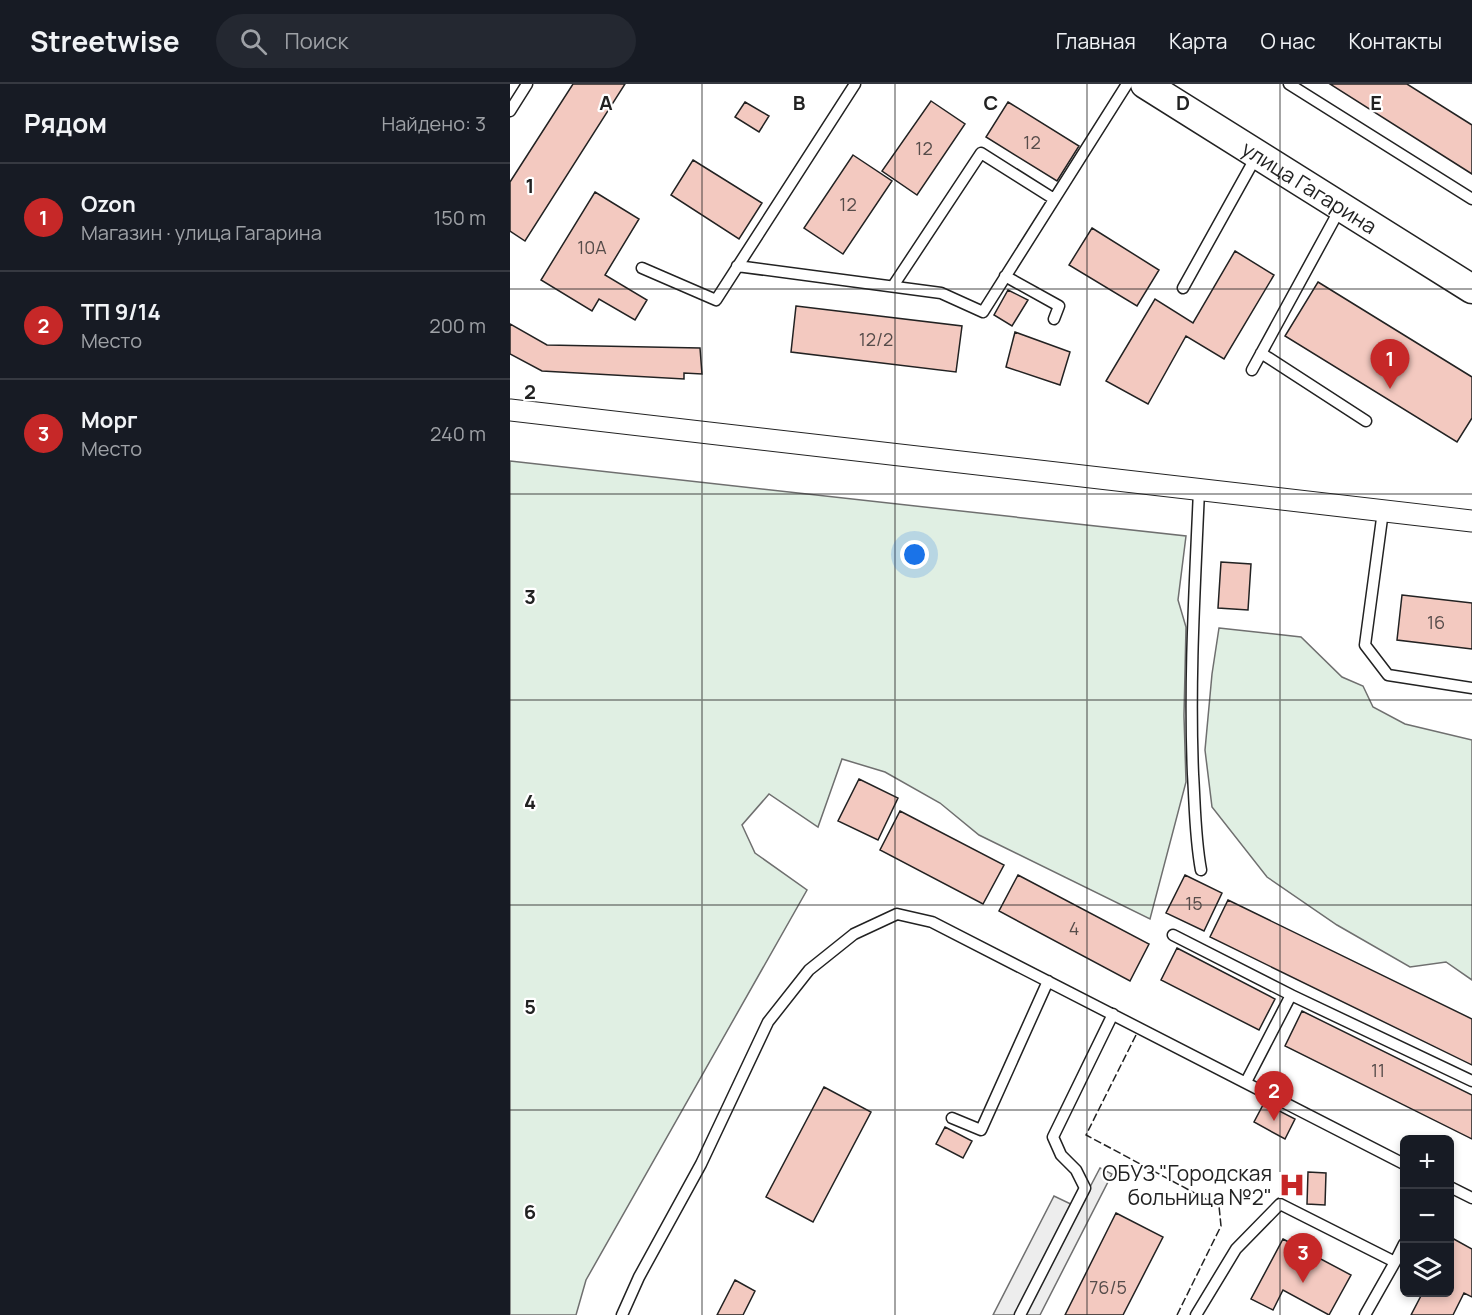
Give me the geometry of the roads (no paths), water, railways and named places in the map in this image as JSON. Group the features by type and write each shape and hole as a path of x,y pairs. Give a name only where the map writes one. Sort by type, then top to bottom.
{"main road":[{"name":"улица Гагарина","path":"1144,85 1472,289"}],"street":[{"path":"510,410 1472,521"}],"lane":[{"path":"510,111 527,84"},
{"path":"642,268 716,300 855,84"},
{"path":"1289,84 1472,199"},
{"path":"737,266 941,292 983,312 1054,199 1144,85"},
{"path":"893,286 981,153 1054,199"},
{"path":"1183,288 1257,155"},
{"path":"1252,370 1341,207"},
{"path":"1005,276 1059,306 1054,319"},
{"path":"1261,353 1366,421"},
{"path":"1199,490 1191,722 1196,844 1201,870"},
{"path":"1383,511 1365,645 1388,675 1472,688"},
{"path":"622,1315 639,1276 701,1164 768,1022 809,970 854,934 897,914 932,922 1400,1162"},
{"path":"1173,935 1291,995 1472,1081"},
{"path":"952,1118 981,1130 1048,981"},
{"path":"1246,1082 1291,995"},
{"path":"1020,1315 1084,1188 1076,1170 1061,1155 1053,1137 1113,1014"},
{"path":"1453,1189 1472,1198"},
{"path":"1196,1315 1236,1249 1280,1204 1395,1262"},
{"path":"1365,1315 1400,1252"}],"place":[{"name":"Ozon","path":"1390,389"},
{"name":"ТП 9/14","path":"1274,1121"},
{"name":"ОБУЗ \"Городская больница №2\"","path":"1292,1185"},
{"name":"Морг","path":"1303,1283"}]}
